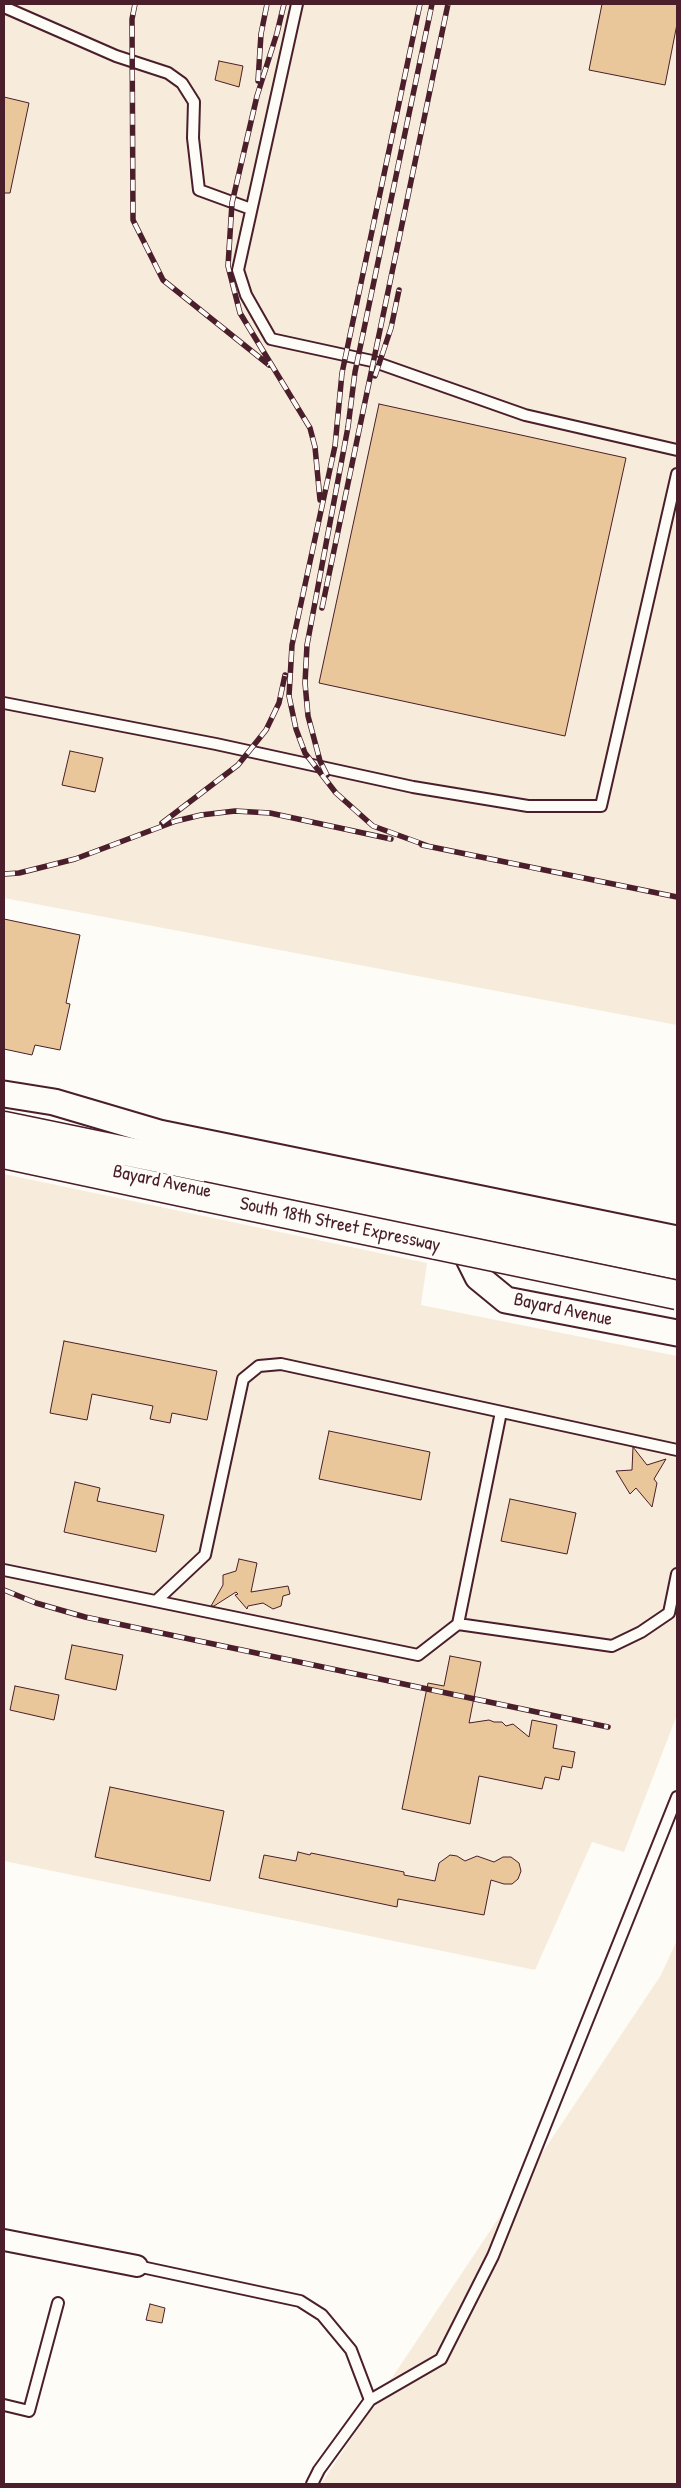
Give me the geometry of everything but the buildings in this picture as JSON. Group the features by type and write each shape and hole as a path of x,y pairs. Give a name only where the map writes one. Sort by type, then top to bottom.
{"highway":[{"name":"South 18th Street Expressway","path":"4,1126 677,1265"},
{"name":"South 18th Street Expressway","path":"9,1155 677,1295"}],"street":[{"path":"4,1094 54,1102 159,1133 677,1239"},
{"name":"Bayard Avenue","path":"9,1155 463,1247 478,1277 506,1300 677,1333"},
{"path":"4,2240 137,2266"}],"lane":[{"path":"296,4 238,270 246,295 271,339 372,361 525,415 677,450"},
{"path":"4,7 116,56 168,74 182,83 194,102 193,138 199,190 251,209"},
{"path":"4,702 216,744 413,787 528,806 601,806 677,474"},
{"path":"156,1601 205,1555 243,1379 259,1366 281,1364 677,1450"},
{"path":"4,1570 418,1655 458,1624 502,1412"},
{"path":"458,1624 612,1646 641,1632 669,1613 677,1574"},
{"path":"312,2484 319,2470 370,2400 441,2359 493,2256 677,1797"},
{"path":"137,2266 300,2301 322,2315 351,2350 370,2400"},
{"path":"4,2405 29,2411 58,2303"}],"shaded area":[{"path":"4,4 677,4 677,1025 4,898"},
{"path":"4,1174 427,1263 421,1305 677,1356 677,1715 624,1852 592,1842 535,1970 4,1861"},
{"path":"677,1940 677,2484 321,2484 661,1975"}],"railway":[{"path":"135,4 132,19 133,220 163,280 269,365"},
{"path":"258,81 261,34 267,4"},
{"path":"284,4 257,96 232,203 228,266 240,313 310,428 315,447 320,500"},
{"path":"420,4 342,373 335,446 292,645 289,696 296,729 305,753 336,793 373,826 428,846"},
{"path":"327,775 320,761 308,716 305,683 307,645 348,427 355,372 432,4"},
{"path":"322,608 448,4"},
{"path":"375,376 391,328 399,290"},
{"path":"162,823 238,765 266,730 279,703 285,675"},
{"path":"4,874 19,873 75,859 176,821 201,815 235,811 270,813 391,839"},
{"path":"422,845 677,897"},
{"path":"4,1590 36,1603 85,1617 608,1727"}]}
